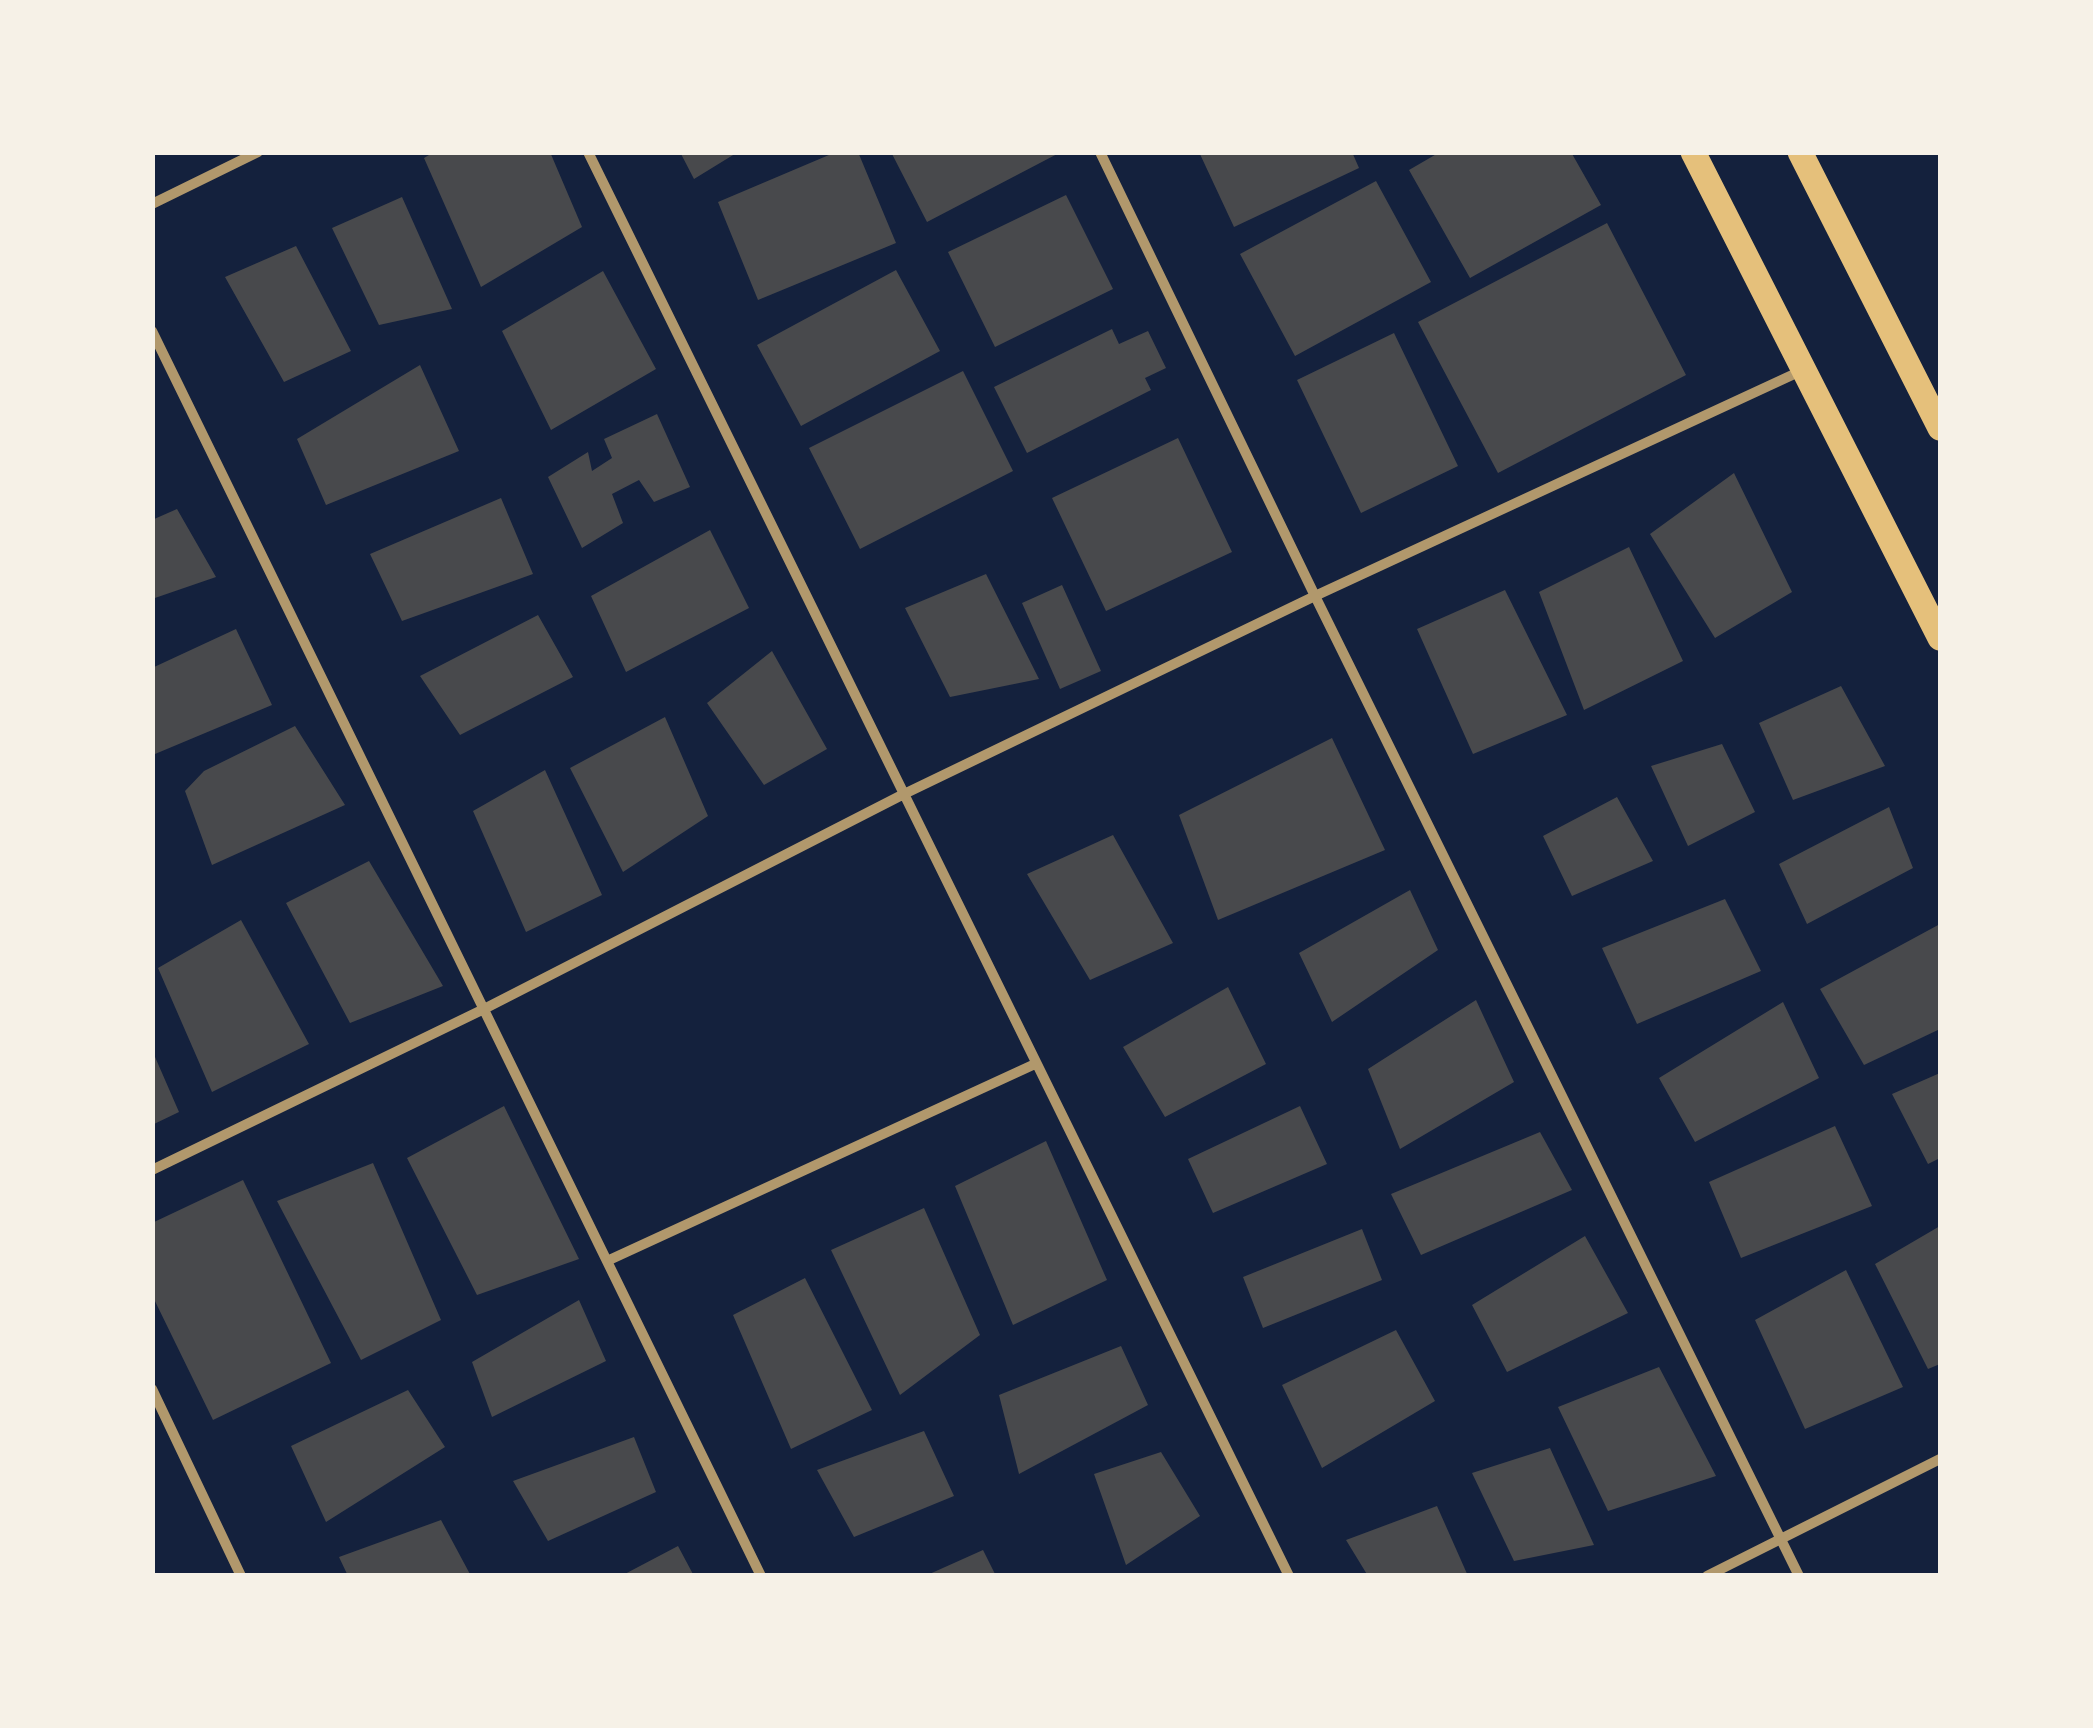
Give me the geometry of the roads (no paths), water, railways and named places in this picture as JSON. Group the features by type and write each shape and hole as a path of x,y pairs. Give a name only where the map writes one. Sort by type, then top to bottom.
{"main road":[{"path":"1693,152 1940,638"},
{"path":"1800,152 1940,428"}],"street":[{"path":"152,204 258,152"},
{"path":"588,152 1288,1576"},
{"path":"1100,152 1314,596 1799,1576"},
{"path":"152,331 760,1576"},
{"path":"152,1170 484,1009 902,795 1314,596 1804,370"},
{"path":"607,1261 1035,1064"},
{"path":"152,1389 241,1576"},
{"path":"1708,1576 1940,1458"}]}
